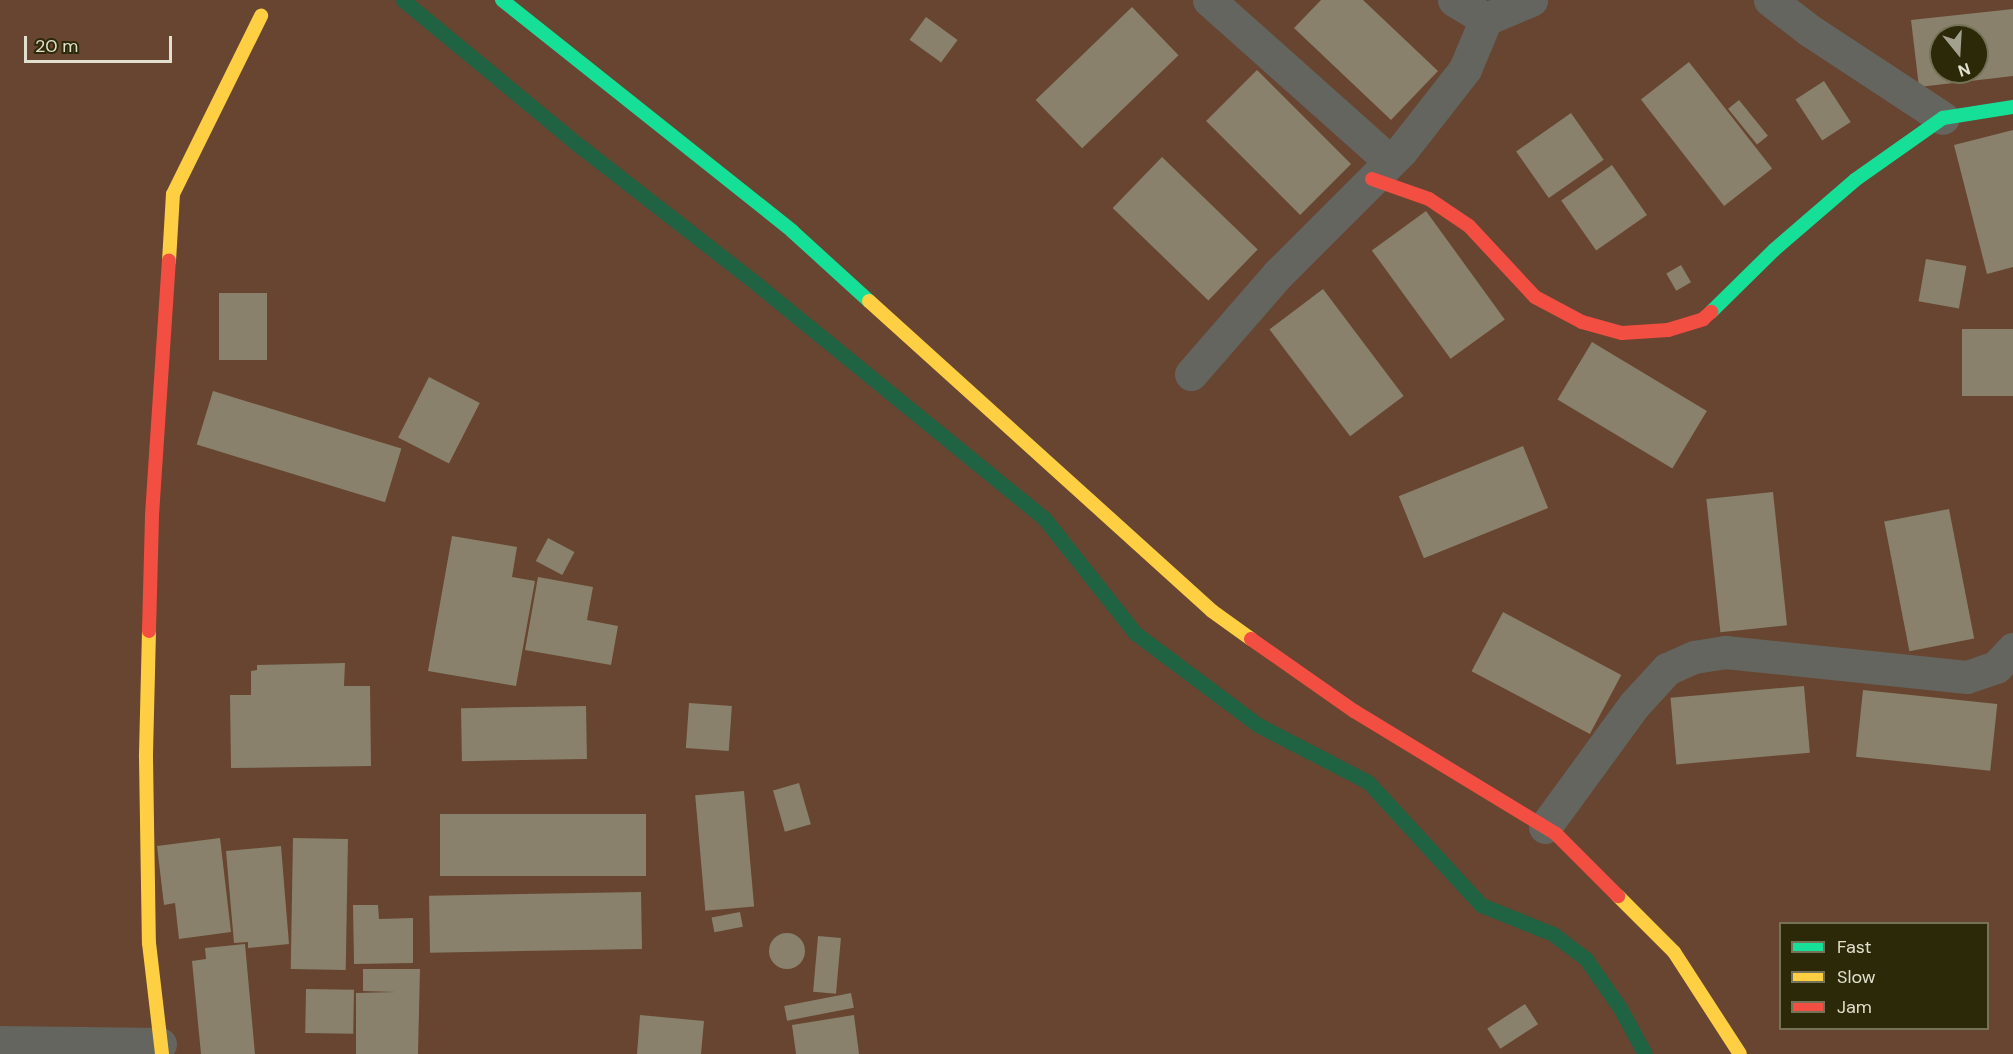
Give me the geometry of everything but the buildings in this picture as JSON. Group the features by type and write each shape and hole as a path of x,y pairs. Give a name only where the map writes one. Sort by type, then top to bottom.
{"street":[{"path":"502,0 792,231 1212,611 1354,711 1556,834 1674,952 1740,1054"},
{"path":"1209,0 1381,170 1469,226 1535,297 1573,317 1622,333 1668,330 1703,319 1774,250 1854,180 1943,118 2013,106"},
{"path":"1454,0 1486,19"},
{"path":"1191,374 1278,274 1401,151 1465,69 1486,19 1531,0"},
{"path":"1770,0 1809,30 1943,118"},
{"path":"0,1042 161,1049 149,943 146,758 152,515 173,194 261,16"},
{"path":"1545,827 1634,705 1667,669 1694,657 1725,652 1967,676 1996,667 2013,649"}],"shaded area":[{"path":"0,0 2013,0 2013,1054 0,1054"}],"waterway":[{"path":"403,0 581,147 758,285 1044,518 1135,633 1258,725 1368,782 1481,905 1553,934 1586,959 1620,1008 1645,1054"}],"traffic: fast":[{"path":"502,0 792,231 869,301"},
{"path":"1711,312 1774,250 1855,180 1943,118 2013,107"}],"traffic: slow":[{"path":"169,261 173,194 261,16"},
{"path":"869,301 1212,611 1251,639"},
{"path":"149,631 146,758 149,943 162,1054"},
{"path":"1618,896 1674,952 1740,1054"}],"traffic: jam":[{"path":"1372,179 1429,199 1469,226 1535,297 1582,322 1622,333 1668,330 1703,319 1711,312"},
{"path":"149,631 152,515 169,261"},
{"path":"1251,639 1354,711 1556,834 1618,896"}]}
